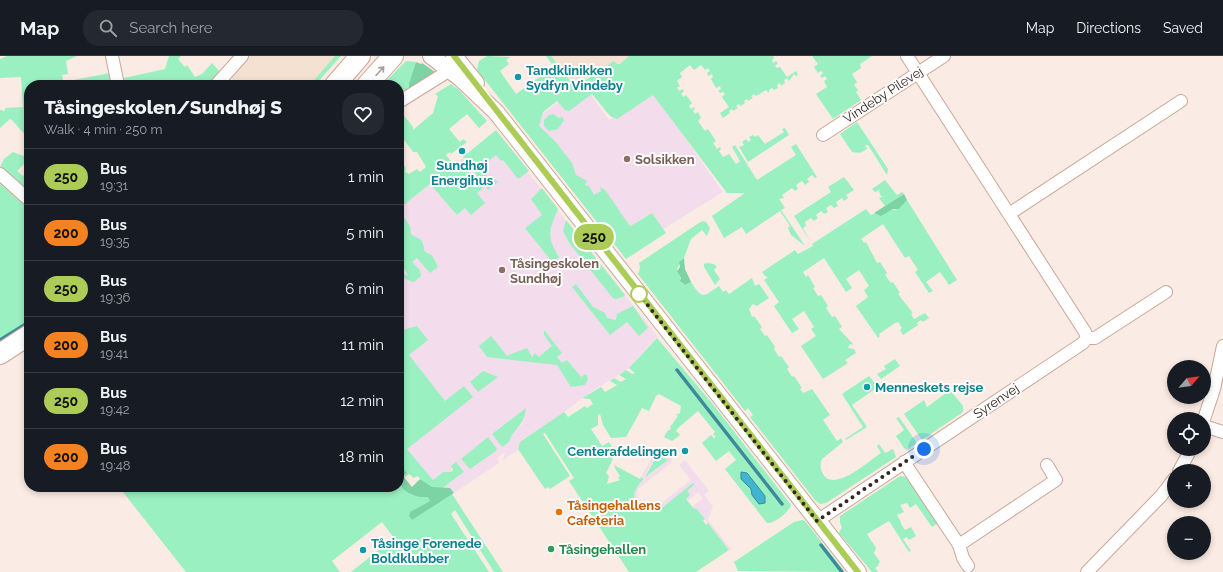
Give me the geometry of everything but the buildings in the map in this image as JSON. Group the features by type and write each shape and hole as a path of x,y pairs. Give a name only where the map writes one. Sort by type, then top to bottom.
{"main road":[{"path":"339,80 360,56"},
{"path":"353,80 373,56"},
{"path":"371,80 393,56"},
{"path":"0,354 24,339"}],"street":[{"path":"112,56 117,80"},
{"path":"220,80 242,56"},
{"path":"431,56 459,61 496,112 858,572"},
{"path":"907,56 1085,332 1087,338"},
{"name":"Vindeby Pilevej","path":"823,135 944,56"},
{"path":"404,99 459,61"},
{"path":"1009,214 1181,101"},
{"path":"0,174 24,196"},
{"name":"Syrenvej","path":"817,521 1083,343 1087,338 1095,338 1166,292"},
{"path":"1206,412 1214,389 1223,346"},
{"path":"1211,428 1223,432"},
{"path":"904,462 960,545 963,558 968,566"},
{"path":"960,545 1056,480 1047,465"},
{"path":"1087,572 1167,488"}],"shaded area":[{"path":"248,56 336,56 315,80 233,80 231,76"},
{"path":"549,56 632,56 619,66 576,92"},
{"name":"Solsikken","path":"651,90 723,192 628,251 527,126 566,96 589,92 609,120"},
{"name":"Tåsingeskolen Sundhøj","path":"496,132 659,338 656,338 649,345 629,368 582,398 518,450 503,460 505,452 497,458 499,463 454,493 450,488 441,489 464,472 452,465 451,472 443,472 433,480 407,449 404,441 404,205","holes":["526,409 522,424 513,432 509,442 507,443 518,414"]},
{"path":"657,449 672,458 671,463 638,489 637,496 646,508 654,509 691,480 679,465 685,460 709,491 704,495 713,506 708,520 731,549 729,550 696,508 694,510 692,507 703,498 698,492 687,501 685,499 687,491 694,485 658,511 645,511 634,497 635,489 644,479 641,477","holes":["658,454 668,460 644,479"]}],"green space":[{"path":"7,56 77,56 66,61 68,74 62,75 63,80 24,80 24,134 10,119 0,128 0,110 5,111 5,108 23,107 21,77 0,78 0,59"},
{"path":"169,56 181,56 178,59 185,67 187,65 195,77 202,74 212,63 220,72 212,80 124,80 124,78 165,69"},
{"path":"335,56 341,56 319,80 314,80"},
{"path":"487,56 510,57 506,60 509,64 500,71 516,94 548,71 552,77 558,72 546,56 551,56 573,85 577,82 582,83 614,61 617,64 620,64 629,56 773,56 773,63 776,61 778,63 775,66 777,68 780,67 787,77 796,71 798,75 796,76 794,74 789,81 787,78 784,80 785,83 781,86 780,83 777,85 778,88 774,90 772,88 769,90 769,93 766,90 756,96 754,94 751,96 753,98 748,101 747,99 744,101 745,103 741,106 739,104 736,106 738,108 733,111 732,109 729,111 730,113 723,118 720,113 729,107 722,97 725,94 718,91 721,89 720,86 716,88 711,79 713,77 712,74 708,76 707,73 710,71 708,68 705,70 701,65 694,70 690,65 680,73 682,77 677,81 680,86 677,88 679,91 683,89 684,91 681,94 683,97 686,95 692,103 689,106 691,109 694,107 695,109 693,111 695,114 698,112 701,118 698,121 705,131 708,129 716,141 713,143 717,149 720,147 721,149 719,151 723,157 729,154 736,164 740,161 732,147 735,145 757,180 796,155 791,147 796,144 817,177 815,178 812,175 807,179 809,182 805,185 802,181 796,185 798,189 795,191 792,188 782,195 784,198 779,199 785,208 781,210 805,246 791,235 788,228 790,226 780,211 746,234 742,227 724,238 712,216 745,193 727,193 653,95 617,119 610,116 592,94 569,111 565,110 557,101 543,112 539,126 555,141 572,163 576,175 587,181 585,185 589,186 594,195 601,191 600,187 606,191 629,225 631,226 652,213 666,233 626,259 477,70 479,61"},
{"path":"812,56 872,56 860,64 861,68 852,74 857,82 854,85 858,90 856,92 861,100 833,119 816,94 827,87 824,81 827,79 825,76 822,78 820,76 823,73 821,71 818,73 814,67 818,64"},
{"path":"406,61 416,62 409,83 409,89 404,92 404,80 387,80"},
{"path":"416,62 422,63 435,72 409,89 409,83"},
{"path":"110,73 111,80 73,80"},
{"path":"451,84 459,90 487,121 479,128 467,114 449,129 460,142 463,139 467,142 451,154 450,152 446,155 454,165 457,161 461,170 466,170 469,172 468,182 479,178 463,157 496,130 529,171 518,179 503,160 501,161 496,155 480,168 490,179 493,177 498,182 488,190 485,186 477,193 485,203 471,215 465,208 457,215 430,184 404,205 404,165 406,168 405,172 409,174 417,169 420,172 426,167 417,152 413,152 404,140 404,115 413,127 413,130 433,113 438,96 435,94"},
{"path":"553,114 559,118 562,117 564,120 558,129 549,131 544,126 544,120 549,115"},
{"path":"857,122 888,169 887,175 868,145 865,145 867,149 860,153 852,152 840,134"},
{"path":"785,128 789,135 748,162 738,145 740,147 744,145 742,142 746,139 748,142 751,140 749,137 753,135 755,137 758,135 765,144 784,132 782,129"},
{"path":"13,152 24,155 24,164 17,171 23,176 24,175 24,189 0,167 4,159"},
{"path":"844,177 854,190 846,195 848,198 844,201 842,198 836,202 838,206 834,208 831,205 826,208 828,212 824,214 821,211 816,215 818,218 814,221 811,218 805,222 806,226 803,228 810,241 794,216 831,192 828,187"},
{"path":"885,180 897,195 902,192 904,194 885,206 879,198 884,196 881,196 879,191 881,189 875,192 872,189"},
{"path":"0,184 24,205 24,328 0,344"},
{"path":"542,188 558,209 550,233 552,244 559,257 553,263 525,228 542,215 531,199"},
{"path":"904,194 907,200 899,209 893,209 881,216 874,213"},
{"path":"907,200 957,280 949,285 940,272 926,282 933,291 929,293 915,272 918,270 909,256 905,258 883,224 861,239 864,243 866,242 877,263 880,262 887,273 885,275 891,283 893,282 900,293 898,294 913,313 911,314 914,319 925,313 929,318 923,322 921,320 917,323 918,325 903,335 900,330 902,328 898,322 895,323 879,334 880,336 878,338 856,306 868,297 864,290 869,286 859,270 846,279 852,288 846,292 824,258 803,272 806,277 808,275 818,296 821,295 828,306 826,308 832,317 835,316 842,327 839,329 854,345 850,344 848,348 854,349 856,353 845,360 848,363 823,379 801,346 816,336 811,329 814,327 804,311 792,319 799,329 792,333 774,306 779,302 764,280 768,277 762,272 795,250 798,254 813,246 812,244 866,209 871,215 899,209"},
{"path":"404,217 410,226 411,234 421,240 425,252 432,255 438,267 430,273 417,258 412,262 420,270 421,276 414,282 404,277 404,273 406,276 408,275 404,268"},
{"path":"566,220 625,295 623,297 615,299 612,297 570,244 563,231"},
{"path":"702,221 706,222 710,228 707,236 702,230 691,239 684,258 681,260 677,269 682,283 685,285 691,282 698,292 704,295 719,286 723,292 726,290 729,294 752,278 755,286 759,284 769,298 757,306 753,304 749,309 752,317 754,316 762,327 760,329 765,336 767,335 775,347 774,349 779,357 781,356 789,367 787,369 802,388 800,389 803,393 812,389 830,415 823,420 837,441 841,438 843,442 822,459 821,470 823,474 828,479 835,480 843,478 852,474 881,453 877,446 879,444 885,453 893,449 896,457 826,503 820,504 815,500 750,417 753,415 748,408 745,411 638,274 640,268 639,263"},
{"path":"684,258 685,269 691,282 685,285 680,281 681,278 677,271 680,267 679,262"},
{"path":"704,264 714,264 717,267 714,270 720,279 715,285 704,267"},
{"path":"576,284 593,307 605,313 607,318 616,320 617,314 633,306 648,328 639,336 627,322 610,335 572,287"},
{"path":"417,326 428,340 409,355 445,401 464,386 473,397 407,449 433,480 443,472 451,472 453,470 451,466 456,462 464,472 441,489 430,487 417,476 414,478 409,474 404,478 404,475 407,473 404,470 404,330"},
{"path":"544,330 562,353 557,357 562,363 567,360 581,377 586,374 588,379 585,385 571,387 557,365 487,357 479,346 491,336 507,356 527,348 532,357 535,353 539,357 552,346 544,335"},
{"path":"657,338 712,403 791,505 781,517 773,522 767,523 725,469 736,460 729,451 716,461 702,443 711,435 714,438 716,437 713,434 715,432 698,411 678,428 676,431 680,435 672,441 664,437 678,416 676,415 680,413 681,406 659,394 656,396 649,411 642,408 626,437 611,438 603,425 600,414 598,415 598,425 591,429 602,446 609,442 613,450 612,462 606,473 609,476 607,484 620,480 618,478 620,476 614,465 640,479 641,477 644,479 635,491 634,497 645,511 653,512 657,509 658,511 693,483 694,485 687,491 690,495 686,499 694,509 696,508 705,519 703,520 706,525 708,523 729,550 696,572 629,572 569,481 574,478 545,433 543,434 570,476 550,489 548,487 545,489 518,449 520,442 564,412 568,417 585,406 587,408 593,404 590,399 582,398 601,387 605,392 617,385 610,381 614,378 621,382 626,379 619,375 626,370 632,374 635,373 629,368"},
{"path":"895,359 900,366 881,379 877,374 886,369 884,366"},
{"path":"483,371 498,377 478,392 470,382"},
{"path":"869,376 878,387 852,405 867,427 846,440 845,439 863,427 842,394"},
{"path":"950,390 963,406 963,412 922,440 904,414 924,400 927,407"},
{"path":"526,408 521,423 513,433 509,442 502,447 492,434"},
{"path":"899,417 917,443 907,450 896,436 904,430 896,418"},
{"path":"488,437 497,449 496,451 470,469 461,459"},
{"path":"658,454 668,460 647,476 644,479"},
{"path":"900,476 906,477 938,523 932,527 916,504 910,508 907,503 900,505 904,512 897,515 901,524 905,530 911,527 916,536 909,540 907,537 903,539 911,551 909,552 889,521 867,534 876,548 874,553 880,562 875,568 878,572 872,572 839,533 842,527 840,523 840,516"},
{"path":"404,477 412,487 420,479 432,487 450,488 454,493 412,520 409,516 410,512 430,501 428,497 419,497 404,490"},
{"path":"404,486 412,495 429,496 430,501 409,513 412,520 452,494 503,572 494,572 455,510 451,514 489,572 351,572 394,538 382,522 332,561 340,572 186,572 123,492 404,492"},
{"path":"802,520 805,521 845,572 738,571 734,562 794,522"}],"water":[{"path":"741,472 747,473 765,496 765,503 759,504 752,495 751,489 741,479"}],"waterway":[{"path":"0,340 24,325"},
{"path":"677,370 782,504"},
{"path":"821,545 842,572"}],"bus line":[{"name":"250","path":"454,56 480,88 496,112 858,572"}],"place":[{"name":"Tandklinikken Sydfyn Vindeby","path":"518,77"},
{"name":"Sundhøj Energihus","path":"462,151"},
{"name":"Solsikken","path":"627,159"},
{"name":"Tåsingeskolen Sundhøj","path":"502,270"},
{"name":"Menneskets rejse","path":"867,387"},
{"name":"Centerafdelingen","path":"685,451"},
{"name":"Tåsingehallens Cafeteria","path":"559,512"},
{"name":"Tåsingehallen","path":"551,549"},
{"name":"Tåsinge Forenede Boldklubber","path":"363,550"}],"route":[{"path":"639,294 817,521 924,449"}]}
